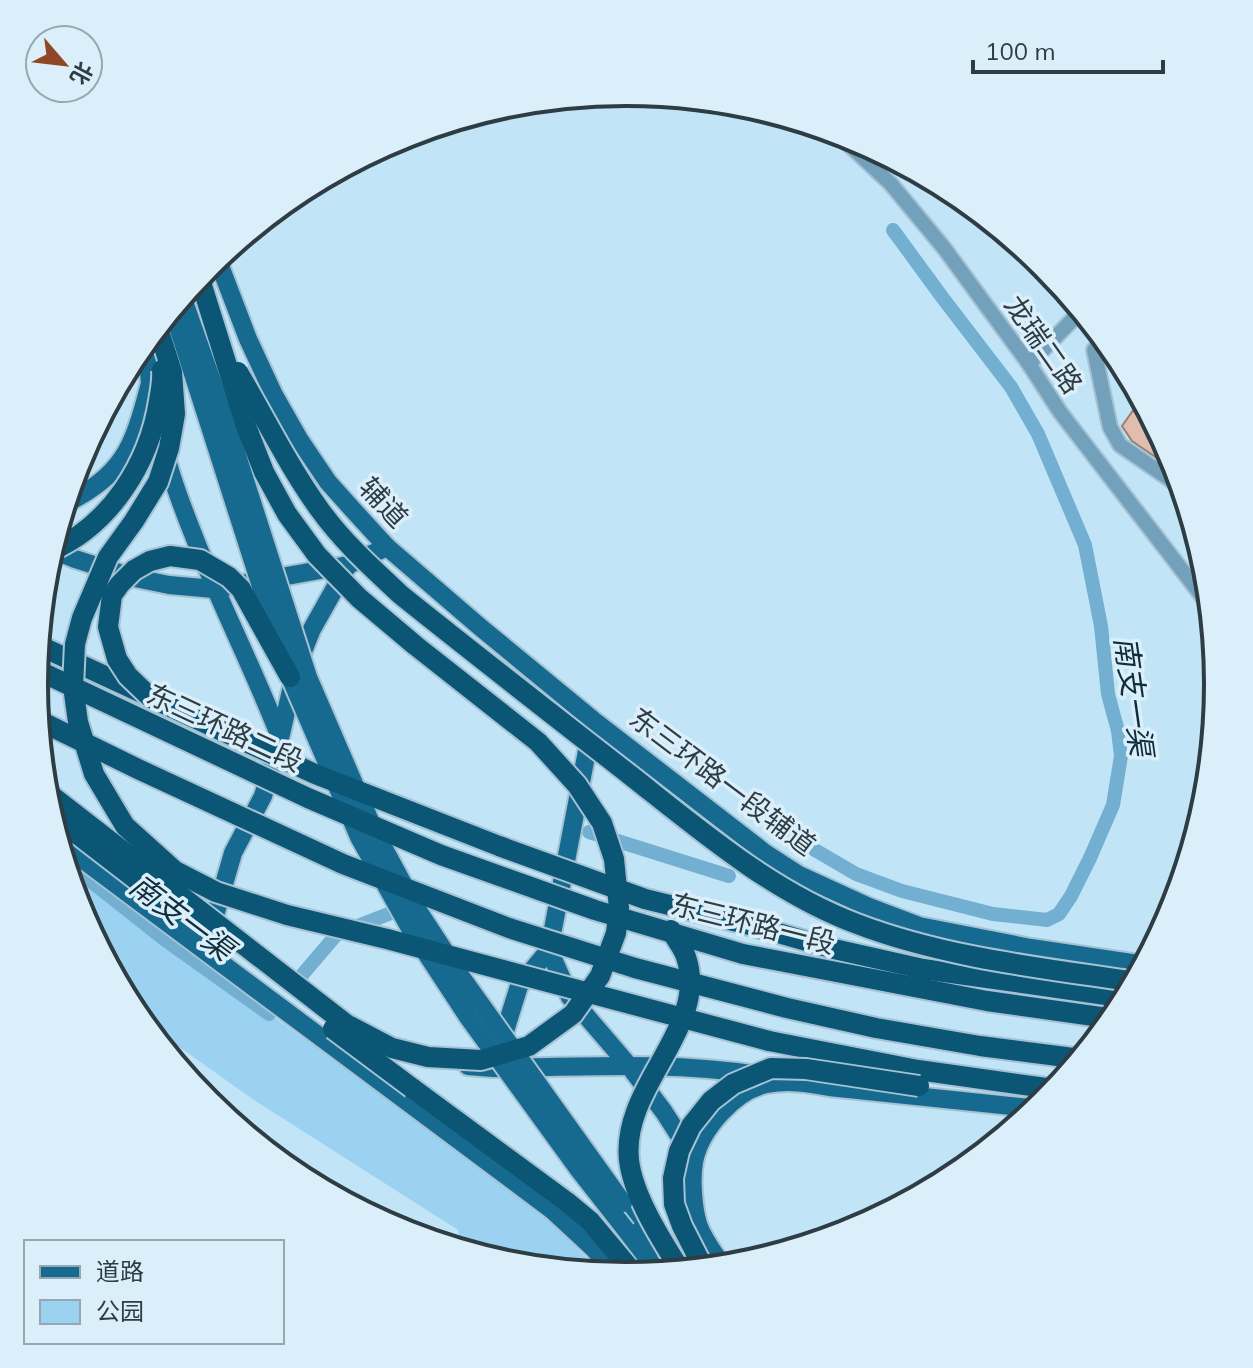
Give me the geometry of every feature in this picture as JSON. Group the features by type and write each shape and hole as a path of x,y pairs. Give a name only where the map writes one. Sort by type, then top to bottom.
{"highway":[{"path":"60,803 346,1024 392,1048 428,1057 481,1060 529,1046 573,1014 600,976 616,933 619,908 614,859 602,823 577,785 538,742 359,598 317,555 287,514 264,472 246,426 204,290"},
{"path":"219,338 297,477 351,548 401,595 730,854 793,893 855,924 913,943 1014,964 1123,980"},
{"path":"159,343 172,372 175,414 169,448 158,482 108,557 82,618 75,644 73,686 78,722 94,774 125,826 175,871 216,892 287,915 769,1041 918,1070 1042,1087"},
{"path":"65,545 101,517 127,486 143,454 156,419 163,377 157,347"},
{"path":"151,698 128,676 117,659 108,627 112,595 134,570 150,561 170,556 200,560 229,577 241,589 290,677"},
{"path":"49,650 315,774 645,899 923,969 1113,996"},
{"name":"东三环路二段","path":"48,675 308,798 391,833"},
{"path":"49,726 330,857 509,928 635,968 876,1028 1067,1057"},
{"path":"66,825 249,967 567,1202 590,1221 624,1262"},
{"name":"东三环路一段","path":"391,833 441,855 595,910 743,954 987,1001 1099,1017"},
{"path":"645,899 669,926 686,956 690,985 688,1002 679,1026 632,1118 629,1159 635,1183 653,1226 674,1260"},
{"path":"699,1258 674,1204 673,1178 679,1151 691,1126 711,1101 733,1084 771,1068 782,1068 919,1086 1041,1088"}],"main road":[{"name":"辅道","path":"222,271 274,395 328,482 387,547 593,720"},
{"path":"187,309 308,677 374,830 415,906 462,978 623,1203 671,1260"},
{"path":"176,322 290,677 359,837 411,930 468,1017 650,1261"},
{"path":"80,496 108,477 124,457 135,435 150,385 152,353"},
{"path":"150,385 169,468 214,589 280,737"},
{"path":"63,555 135,578 214,589 348,565 387,547"},
{"path":"205,950 233,853 263,796 296,669 312,629 348,565"},
{"path":"493,1068 519,986 549,950 593,720"},
{"name":"东三环路一段辅道","path":"593,720 765,853 799,875 834,892 919,926 1031,948 1132,963"},
{"path":"74,853 552,1210 605,1261"},
{"path":"549,950 570,997 630,1067 664,1112 694,1160"},
{"path":"339,1051 493,1068 716,1069 829,1087 1021,1107"},
{"path":"716,1255 698,1224 693,1187 694,1160 705,1134 723,1111 745,1093 766,1084 799,1081"}],"street":[{"name":"龙瑞二路","path":"865,158 944,248 1029,364 1069,425 1197,590"},
{"path":"1029,364 1074,318"},
{"path":"1096,347 1094,350 1110,427 1120,445 1166,477"}],"green space":[{"path":"81,875 175,947 455,1146 557,1228 589,1261 551,1258 460,1238 458,1230 251,1098 168,1036 145,1005 108,940"}],"building":[{"path":"1134,409 1160,460 1132,441 1122,426"}],"waterway":[{"name":"南支一渠","path":"779,829 856,874 902,891 993,914 1047,920 1059,914 1071,896 1113,805 1121,756 1085,545 1038,434 1011,387 893,230"},
{"name":"南支一渠","path":"589,832 729,876"},
{"name":"南支一渠","path":"80,873 164,939 269,1014"},
{"name":"南支一渠","path":"302,975 337,934 404,908"}]}
